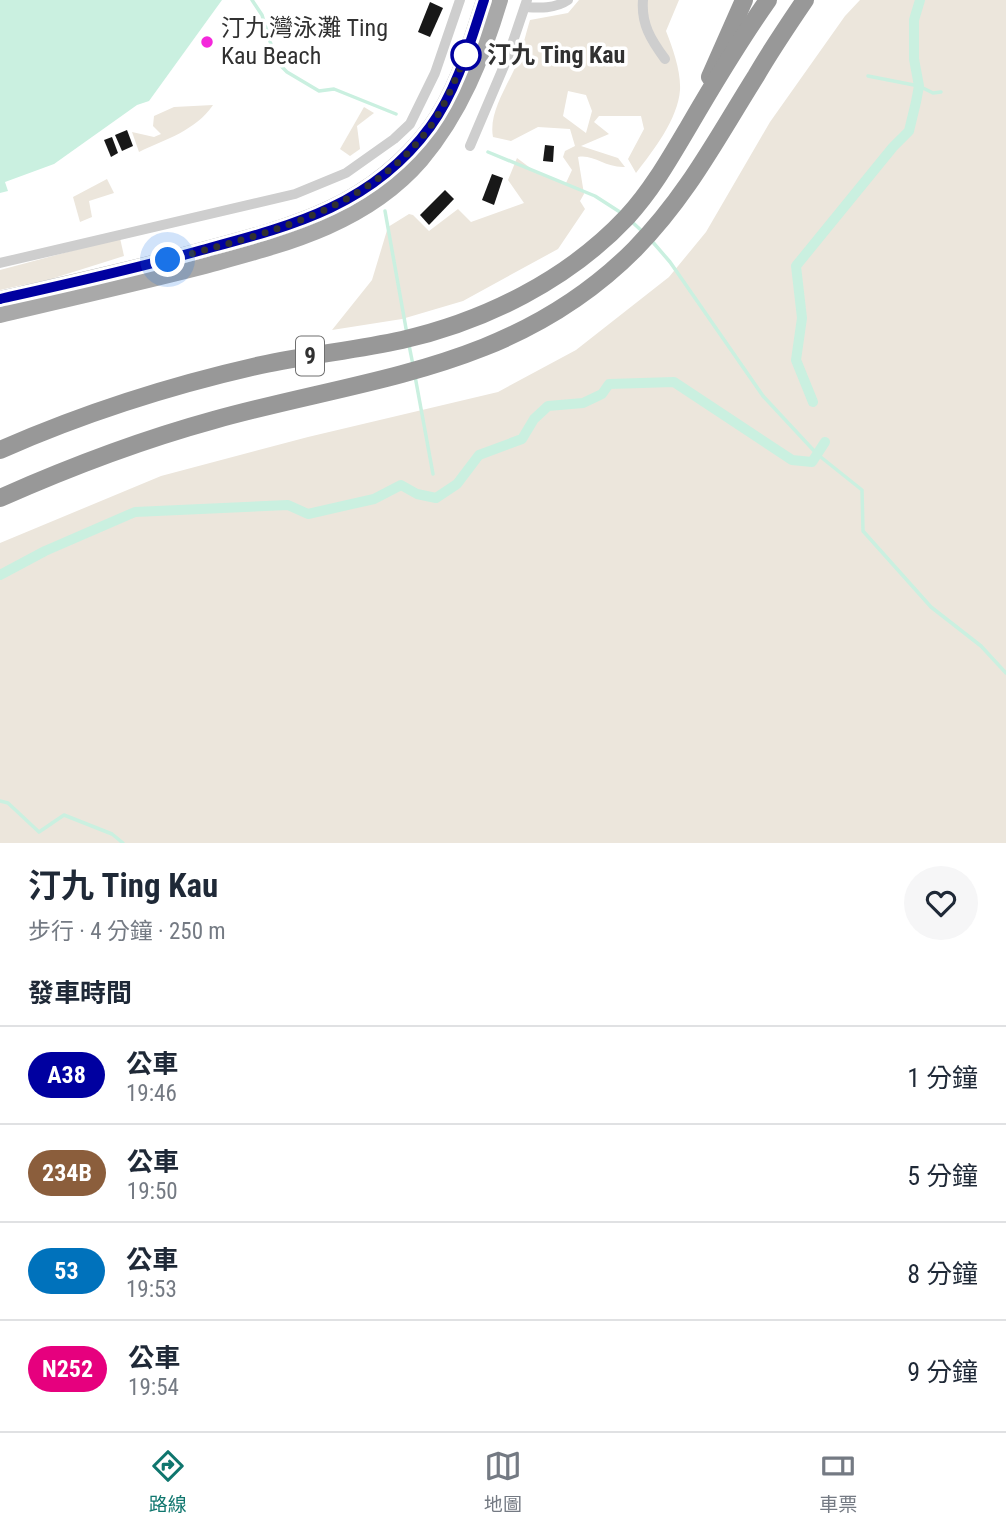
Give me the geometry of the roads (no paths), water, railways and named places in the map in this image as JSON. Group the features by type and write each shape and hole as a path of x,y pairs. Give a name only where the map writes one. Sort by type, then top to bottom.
{"highway":[{"path":"723,60 744,0"},
{"path":"723,60 768,0"},
{"name":"9","path":"0,498 97,457 181,430 270,405 431,368 502,341 546,317 609,273 635,249 678,201 719,140 800,7"},
{"name":"9","path":"0,450 65,423 204,379 403,339 503,305 563,271 625,219 658,178 699,109 723,60"}],"main road":[{"path":"0,299 168,260 284,228 340,205 365,189 405,156 432,125 453,86 484,0"},
{"path":"0,315 170,275 288,243 348,218 398,183 421,160 443,131 464,96 486,44 500,0"}],"street":[{"path":"0,263 295,194 346,173 394,139 410,124 435,73 460,0"},
{"path":"470,146 505,63 526,4 541,9 568,0"},
{"path":"643,0 644,24 651,40 665,59"}],"waterway":[{"path":"252,0 262,15 276,61 287,72 319,91 334,89 396,114"},
{"path":"813,402 796,360 802,318 796,266 909,131 919,86 914,59 914,20 920,0"},
{"path":"868,76 919,86 933,93 941,92"},
{"path":"488,152 595,196 623,214"},
{"path":"385,211 407,334"},
{"path":"631,221 643,232"},
{"path":"651,240 670,262 763,396 817,454 862,490 863,531 931,607 981,646 1006,673"},
{"path":"409,345 413,365"},
{"path":"415,376 433,474"},
{"path":"0,575 45,551 135,512 288,505 308,514 374,499 401,485 417,494 436,498 457,484 479,455 522,439 534,419 548,406 583,403 602,394 609,384 674,382 792,460 812,462 825,442"},
{"path":"0,801 8,803 39,832 64,815 112,834 123,843"}],"place":[{"name":"汀九灣泳灘 Ting Kau Beach","path":"207,42"},
{"name":"汀九 Ting Kau","path":"466,55"}]}
